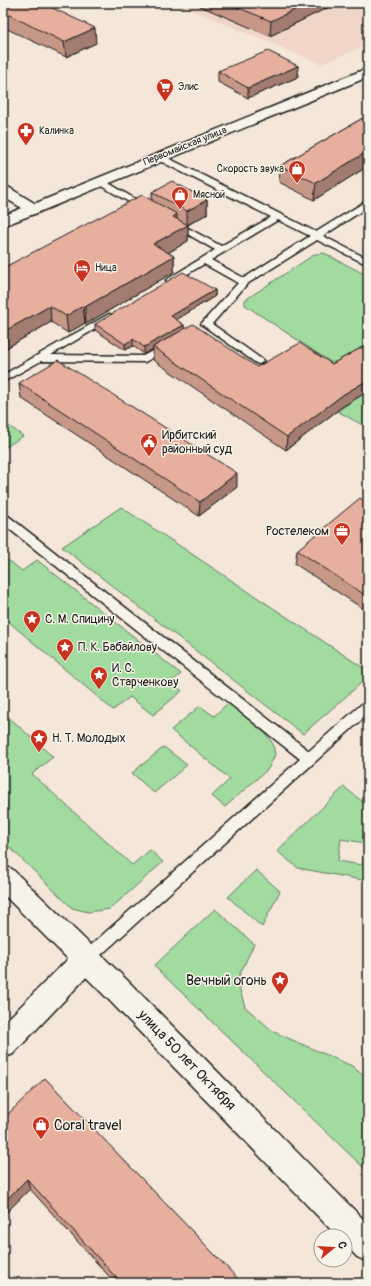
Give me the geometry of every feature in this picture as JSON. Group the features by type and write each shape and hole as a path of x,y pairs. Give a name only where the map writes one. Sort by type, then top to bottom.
{"street":[{"name":"Первомайская улица","path":"3,221 368,72"},
{"path":"3,190 34,208"},
{"name":"улица 50 лет Октября","path":"3,877 117,989 368,1246"},
{"path":"3,1044 86,960"}],"lane":[{"path":"159,157 368,262"},
{"path":"99,182 153,212"},
{"path":"259,361 203,326 244,282 368,203"},
{"path":"165,283 278,216"},
{"path":"167,220 221,250"},
{"path":"204,260 244,282"},
{"path":"3,379 118,311"},
{"path":"39,358 145,359 172,343"},
{"path":"3,518 309,759"},
{"path":"86,960 368,706"}],"shaded area":[{"path":"175,3 368,3 368,45 321,64"}],"green space":[{"path":"324,253 368,276 368,387 245,305 245,300 315,254"},
{"path":"368,391 368,428 337,411"},
{"path":"3,422 23,436 3,449"},
{"path":"121,507 368,671 368,677 303,734 62,547"},
{"path":"3,556 22,571 37,560 181,674 171,682 182,691 153,715 130,697 113,710 3,617"},
{"path":"228,703 266,734 273,744 275,755 268,769 225,807 212,796 230,779 171,730 200,706 214,716"},
{"path":"3,712 53,757 32,774 132,865 150,850 163,862 110,909 88,912 72,908 3,841"},
{"path":"164,747 187,765 154,793 132,773"},
{"path":"344,787 368,806 368,881 298,868 277,851","holes":["341,839 365,843 362,865 338,861"]},
{"path":"256,870 280,891 262,927 228,897"},
{"path":"215,909 254,944 237,980 245,1007 274,1032 352,1066 368,1080 368,1172 154,966"}],"building":[{"path":"3,3 42,3 95,28 64,42 3,12"},
{"path":"227,3 309,3 271,21"},
{"path":"268,51 298,66 248,88 218,71"},
{"path":"368,115 368,151 316,183 280,166"},
{"path":"172,181 207,200 187,211 152,192"},
{"name":"Ница","path":"142,195 177,214 173,217 188,225 153,244 174,256 85,307 83,306 66,316 50,306 3,332 3,268"},
{"path":"183,272 215,290 171,316 184,325 144,347 133,339 125,344 95,324"},
{"path":"193,324 257,367 300,343 332,364 368,344 368,380 344,394 287,437 153,347"},
{"name":"Ирбитский районный суд","path":"58,360 237,473 200,502 19,383"},
{"name":"Ростелеком","path":"360,498 368,504 368,597 297,550"},
{"path":"45,1078 242,1283 121,1283 27,1179 3,1203 3,1119"}],"place":[{"name":"Элис","path":"165,102"},
{"name":"Калинка","path":"26,146"},
{"name":"Скорость звука","path":"297,184"},
{"name":"Мясной","path":"180,210"},
{"name":"Ница","path":"82,283"},
{"name":"Ирбитский районный суд","path":"149,457"},
{"name":"Ростелеком","path":"342,546"},
{"name":"С. М. Спицину","path":"32,634"},
{"name":"П. К. Бабайлову","path":"65,662"},
{"name":"И. С. Старченкову","path":"99,690"},
{"name":"Н. Т. Молодых","path":"39,753"},
{"name":"Вечный огонь","path":"280,995"},
{"name":"Coral travel","path":"41,1140"}]}
